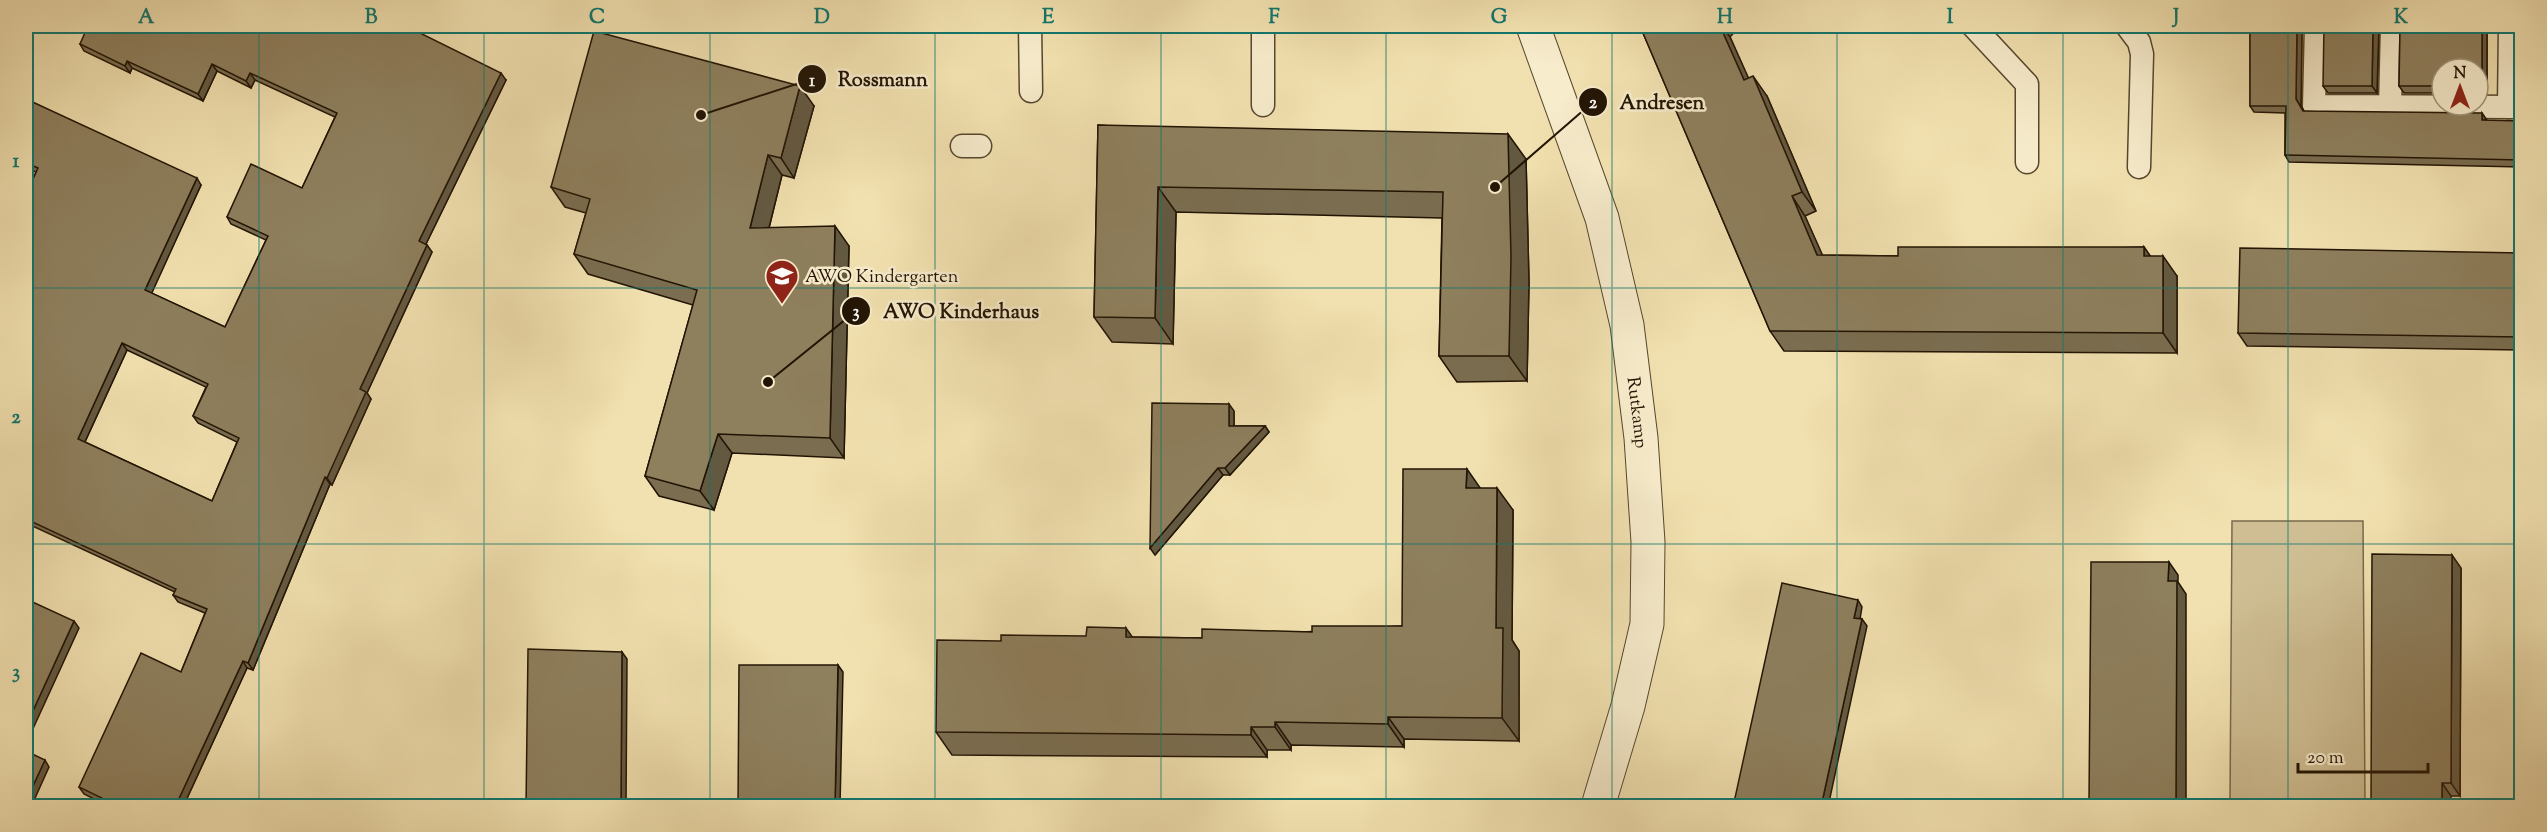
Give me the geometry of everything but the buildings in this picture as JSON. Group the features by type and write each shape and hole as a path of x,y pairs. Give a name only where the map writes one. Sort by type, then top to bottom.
{"street":[{"name":"Rutkamp","path":"1533,26 1602,218 1628,325 1641,438 1648,542 1647,624 1628,706 1598,807"}],"lane":[{"path":"1030,26 1031,91"},
{"path":"1263,26 1263,105"},
{"path":"1973,26 2027,84 2027,162"},
{"path":"2127,26 2139,42 2142,54 2139,167"},
{"path":"2316,26 2314,106 2515,107 2510,26"},
{"path":"2390,107 2392,26"}],"shaded area":[{"path":"2232,521 2363,521 2365,804 2230,801"}],"place":[{"name":"Rossmann","path":"701,115"},
{"name":"Andresen","path":"1495,187"},
{"name":"AWO Kindergarten","path":"782,305"},
{"name":"AWO Kinderhaus","path":"768,382"}]}
